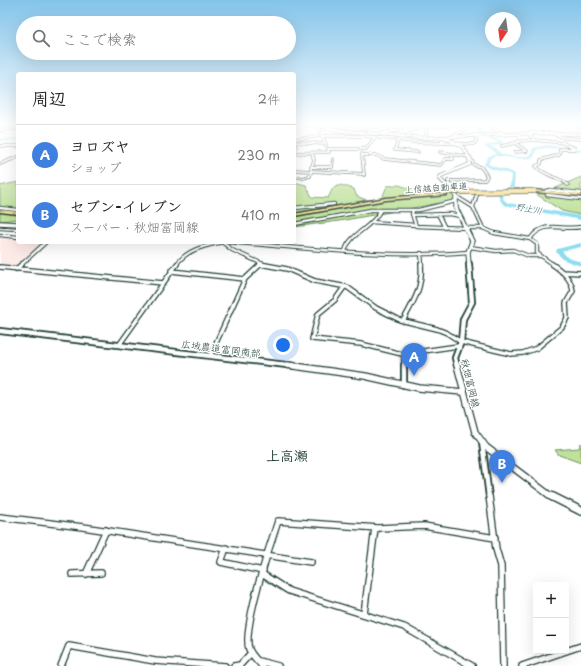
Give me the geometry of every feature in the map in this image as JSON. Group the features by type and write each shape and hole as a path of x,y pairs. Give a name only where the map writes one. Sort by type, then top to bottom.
{"highway":[{"name":"上信越自動車道","path":"296,214 386,199 445,193 534,192 581,196"},
{"path":"0,213 16,214"}],"main road":[{"path":"469,156 470,164 439,177 457,197 456,208 472,240 470,247"},
{"path":"0,223 16,224"},
{"name":"秋畑富岡線","path":"470,247 468,252 472,300 463,319 455,358 475,432 482,442 542,491 581,511"},
{"name":"広域農道富岡南部","path":"0,331 350,373 404,385 463,392"}],"street":[{"path":"296,176 310,176 314,160 313,156"},
{"path":"296,170 364,175 362,156"},
{"path":"378,156 384,159 441,165 446,159 453,159 452,156"},
{"path":"451,189 448,181 485,180 487,176 481,167 474,165 469,156"},
{"path":"555,156 541,160 540,164 536,167 546,176 564,181 568,185"},
{"path":"0,164 16,158"},
{"path":"312,165 332,167 333,159"},
{"path":"312,165 324,165"},
{"path":"546,191 550,190 581,196"},
{"path":"473,206 475,204 477,194"},
{"path":"547,195 581,196"},
{"path":"457,197 473,206 483,228"},
{"path":"296,224 371,210 422,210 456,201"},
{"path":"296,208 334,204"},
{"path":"0,208 16,210"},
{"path":"413,210 415,225"},
{"path":"345,251 349,240 365,229 379,215 380,211"},
{"path":"438,214 445,228"},
{"path":"413,215 450,214 460,216"},
{"path":"345,286 335,300 318,314 312,339 361,344 397,354 459,344 511,354 523,353 537,348 562,327 567,318 566,303 572,295 573,288 562,272 540,256 536,251 537,244 530,239 494,233 483,228 420,227 415,225 372,222"},
{"path":"530,239 534,231 541,227 574,229 581,227"},
{"path":"0,228 16,229"},
{"path":"0,235 16,237"},
{"path":"16,269 44,244"},
{"path":"119,345 180,259 194,249 215,244"},
{"path":"227,244 241,255 261,264 287,269 315,281 345,286 376,308 403,321 437,329 447,333 459,344"},
{"path":"251,244 345,251 445,254 468,252"},
{"path":"470,247 496,251 513,250 530,256 540,256"},
{"path":"403,321 417,297 422,275 421,253"},
{"path":"210,356 245,279 261,264"},
{"path":"0,267 163,283"},
{"path":"171,271 245,279"},
{"path":"562,272 581,273"},
{"path":"404,354 404,385"},
{"path":"482,442 496,548 500,566 503,666"},
{"path":"1,518 106,530 311,562"},
{"path":"278,666 260,663 251,653 247,644 247,632 267,554 278,521 376,528 424,526 495,538"},
{"path":"364,614 376,528"},
{"path":"86,574 106,530"},
{"path":"226,548 221,562 263,572 290,591 404,627 472,666"},
{"path":"72,574 101,573"},
{"path":"61,666 69,646 154,661 225,666"},
{"path":"569,650 581,646"},
{"path":"234,666 240,665 251,653"},
{"path":"522,666 557,654"}],"shaded area":[{"path":"0,236 16,237 16,244 43,244 15,268 0,266"}],"green space":[{"path":"581,177 581,215 562,211 536,194 538,192 551,190"},
{"path":"16,182 16,219 0,221 0,186"},
{"path":"296,182 306,185 312,197 328,198 333,188 341,185 354,189 356,195 362,198 375,200 382,198 387,186 399,185 415,190 449,192 458,198 458,200 339,221 296,227"},
{"path":"581,443 581,463 559,455 555,450 579,448"}],"waterway":[{"name":"野上川","path":"491,156 486,164 492,168 513,174 512,187 500,193 502,200 506,204 581,218"},
{"name":"野上川","path":"504,156 527,158 533,156"},
{"name":"野上川","path":"581,245 559,250 559,252 566,259 581,264"}],"place":[{"name":"ヨロズヤ","path":"414,376"},
{"name":"セブン-イレブン","path":"502,483"}],"district":[{"name":"上高瀬","path":"287,455"}]}
